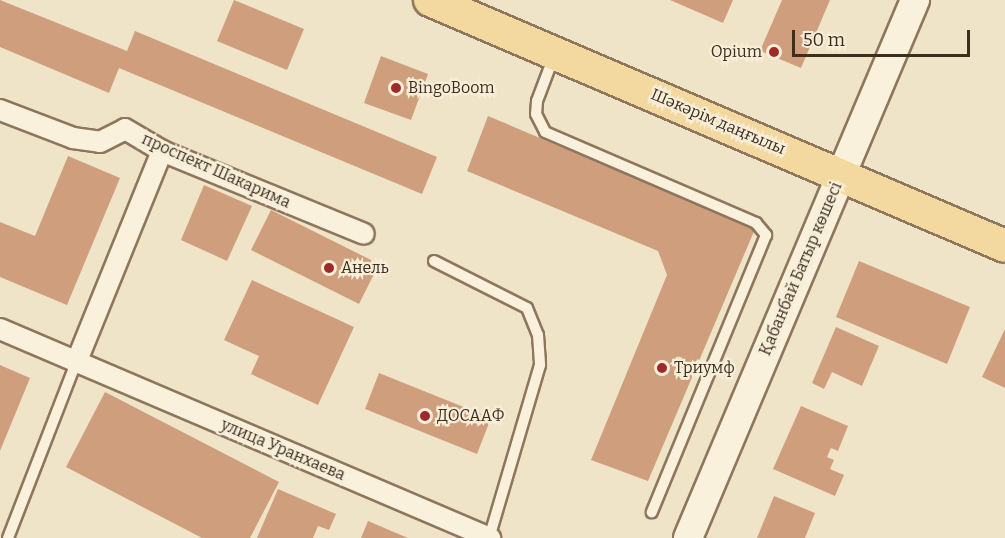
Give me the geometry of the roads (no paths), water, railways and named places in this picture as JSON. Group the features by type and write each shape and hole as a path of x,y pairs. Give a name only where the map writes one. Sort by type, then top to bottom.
{"main road":[{"name":"Шәкәрім даңғылы","path":"430,0 841,173 1005,246"},
{"name":"Қабанбай Батыр көшесі","path":"688,538 915,0"}],"street":[{"name":"проспект Шакарима","path":"0,110 73,138 100,142 125,129 162,151 364,234"},
{"path":"76,363 162,151"},
{"name":"улица Уранхаева","path":"0,329 489,538"}],"lane":[{"path":"556,53 537,101 536,114 545,132 756,223 766,235 652,512"},
{"path":"434,261 527,308 538,335 540,364 489,538"},
{"path":"8,538 76,363"}],"place":[{"name":"Opium","path":"774,52"},
{"name":"BingoBoom","path":"396,88"},
{"name":"Анель","path":"329,268"},
{"name":"Триумф","path":"662,368"},
{"name":"ДОСААФ","path":"425,416"}]}
